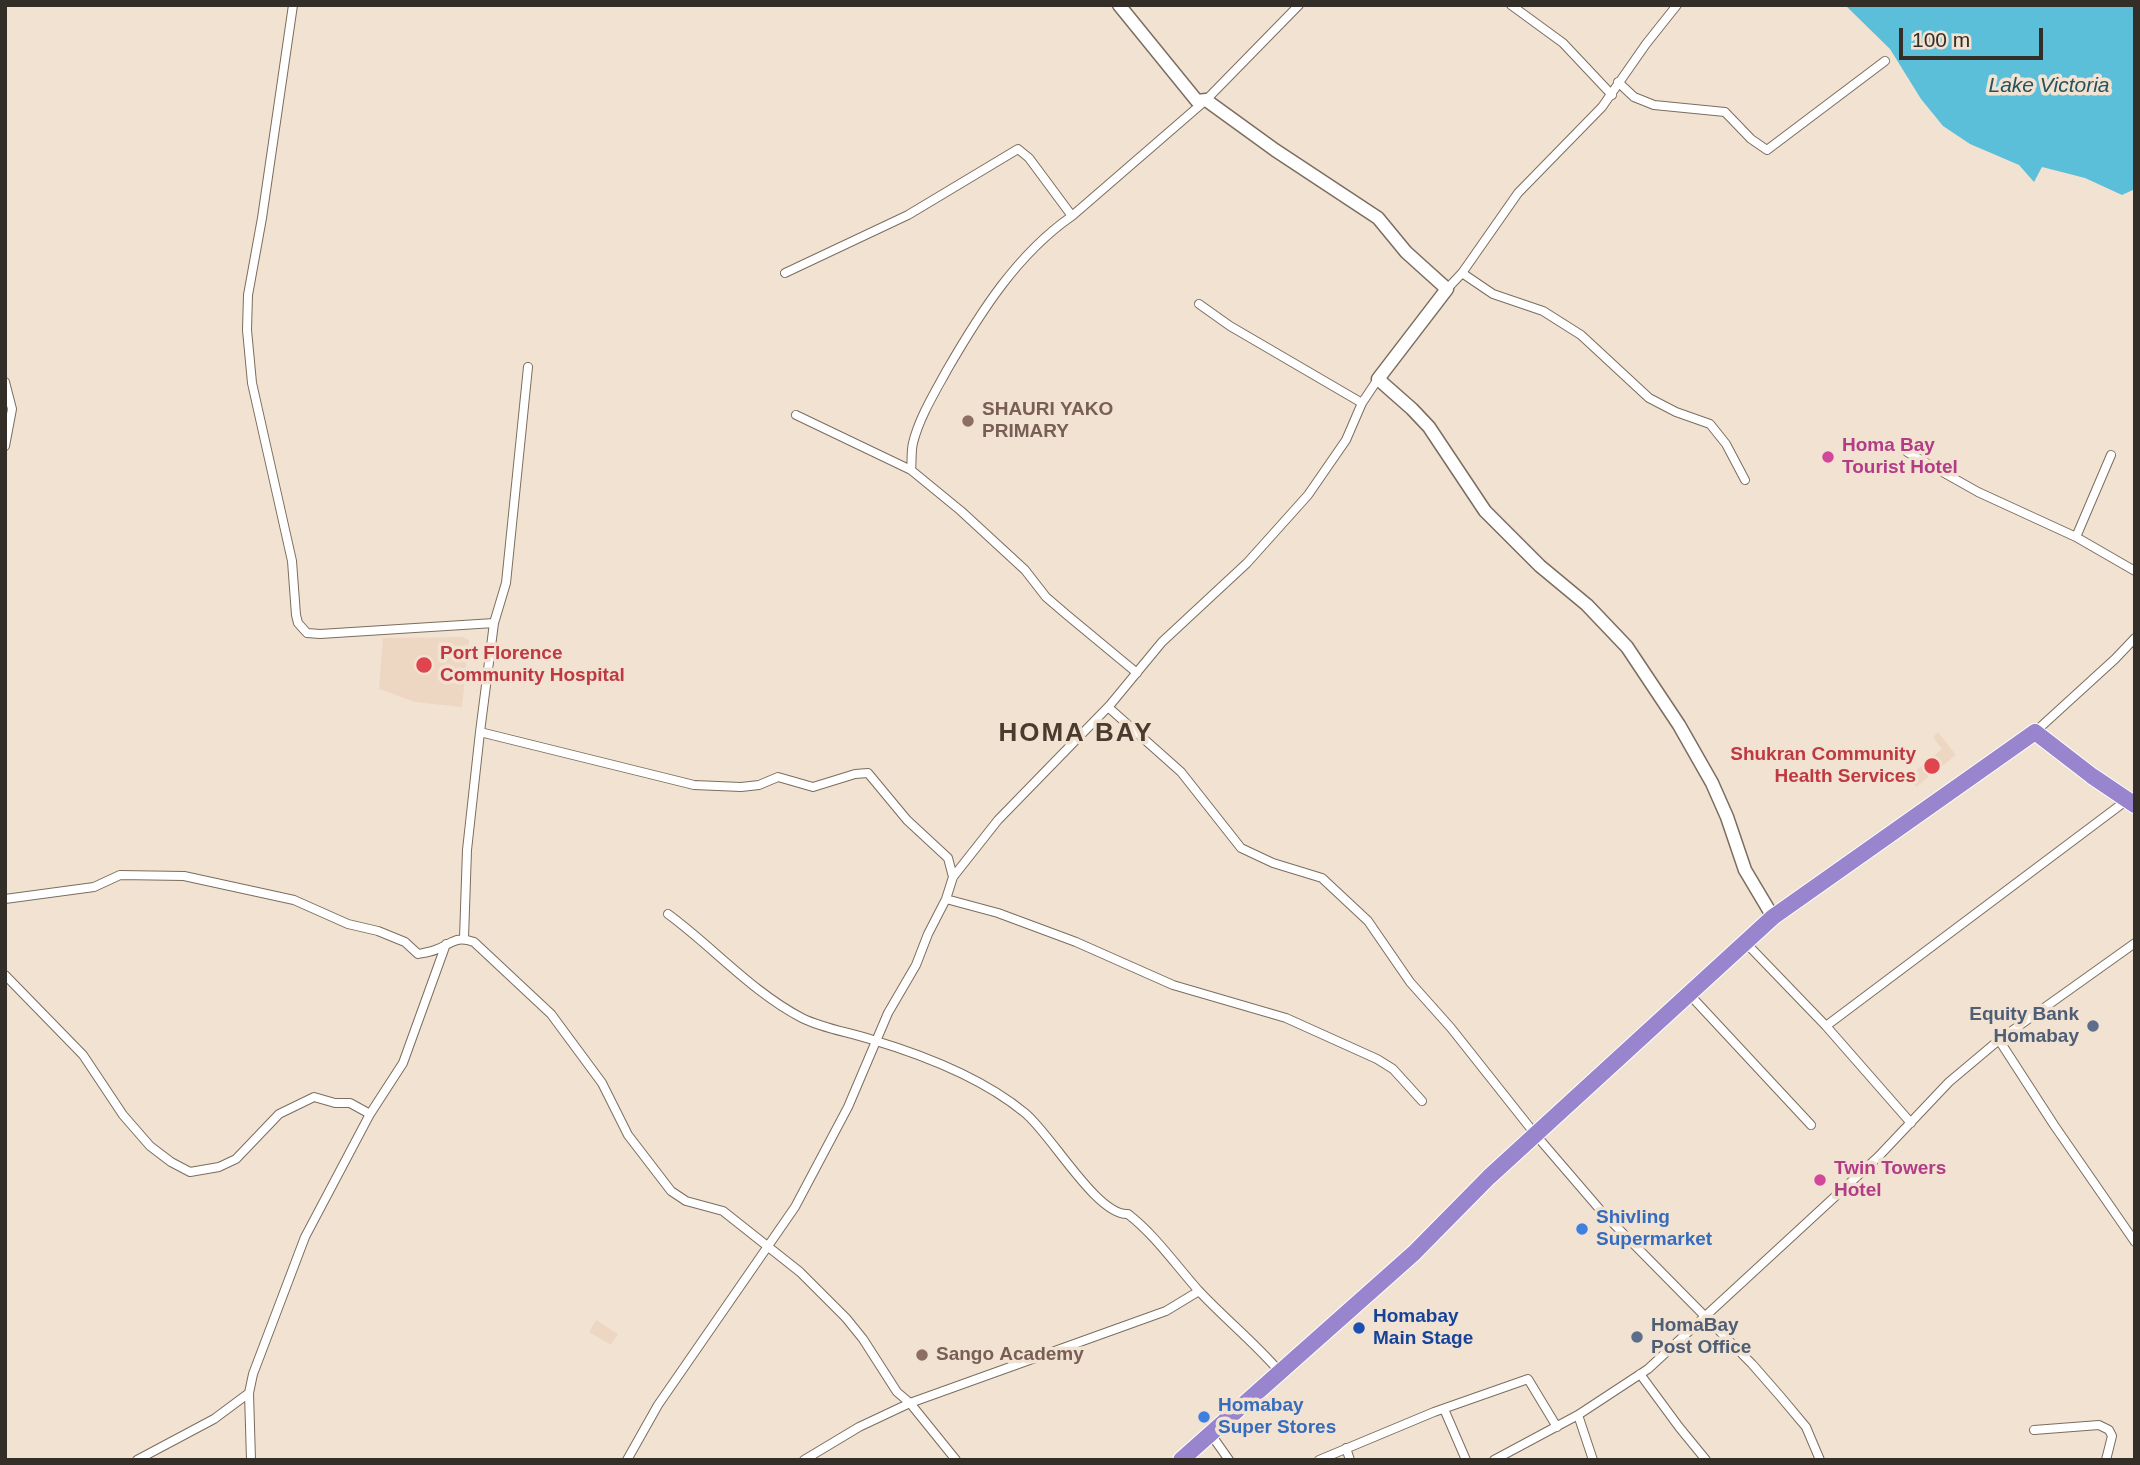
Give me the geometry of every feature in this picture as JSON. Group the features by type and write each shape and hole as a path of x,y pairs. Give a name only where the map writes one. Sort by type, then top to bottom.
{"highway":[{"path":"1181,1460 1414,1253 1489,1177 1773,917 2035,732 2131,802"}],"street":[{"path":"293,5 248,295 247,330 252,383 292,561 298,623 307,633 320,634 494,624"},
{"path":"1119,5 1197,101 1206,100 1275,150 1378,218 1406,252 1447,289"},
{"path":"911,470 913,443 932,396 973,325 1018,265 1055,228 1206,100 1299,5"},
{"path":"1511,5 1563,43 1612,95"},
{"path":"627,1460 657,1405 769,1248 795,1207 848,1107 888,1013 916,965 953,877 998,820 1110,705 1162,642 1247,563 1308,495 1346,440 1362,403 1378,379 1462,273 1518,193 1612,95 1618,82 1677,5"},
{"path":"1618,82 1634,97 1654,105 1725,113 1751,139 1767,150 1885,61"},
{"path":"785,273 908,215 1018,149 1029,159 1072,216"},
{"path":"1462,273 1493,294 1543,311 1581,335 1649,398 1676,412 1710,424 1726,444 1745,480"},
{"path":"1199,304 1230,326 1362,403"},
{"path":"464,938 467,850 480,732 494,624 506,583 528,367"},
{"path":"1378,379 1429,427 1485,511 1496,523 1540,566 1587,605 1627,646 1679,725 1712,783 1745,870 1773,917"},
{"path":"5,382 12,409 5,446"},
{"path":"796,415 911,470 1016,561 1046,597 1137,673"},
{"path":"1908,452 1978,492 2076,537 2135,571"},
{"path":"2076,537 2111,455"},
{"path":"2035,732 2135,638"},
{"path":"1110,705 1108,707 1181,772 1241,848 1273,863 1322,878 1368,921 1410,982 1451,1028 1535,1135 1602,1212 1752,1364 1780,1396 1805,1427 1820,1460"},
{"path":"480,732 694,785 741,787 759,785 778,777 813,787 855,774 868,773 907,820 948,858 953,877"},
{"path":"1826,1026 2131,802"},
{"path":"5,899 94,887 120,875 184,876 294,900 348,924 378,931 405,942 418,954 436,950 464,938 474,942 551,1014 602,1083 628,1135 671,1191 686,1201 723,1211 800,1272 846,1318 897,1392 956,1460"},
{"path":"946,899 998,913 1076,942 1173,985 1286,1018 1377,1059 1393,1069 1422,1101"},
{"path":"668,914 777,1004 804,1019 875,1040 954,1070 1024,1112 1041,1128 1098,1199 1119,1214 1128,1214 1147,1229 1199,1291 1258,1347 1279,1371"},
{"path":"1745,942 1826,1026 1911,1123"},
{"path":"1494,1460 1578,1415 1640,1374 1878,1157 1949,1082 1999,1040 2135,943"},
{"path":"251,1460 249,1393 253,1374 305,1237 370,1114 403,1063 446,944"},
{"path":"5,975 83,1055 124,1115 150,1146 190,1172 229,1164 279,1114 314,1097 335,1103 350,1103 370,1114"},
{"path":"1689,995 1811,1125"},
{"path":"1999,1040 2053,1125 2135,1242"},
{"path":"804,1460 859,1427 909,1403 1166,1311 1199,1291"},
{"path":"1640,1374 1706,1460"},
{"path":"1319,1460 1444,1409 1528,1379 1556,1427"},
{"path":"138,1460 214,1419 249,1393"},
{"path":"1444,1409 1466,1460"},
{"path":"1578,1415 1593,1460"},
{"path":"2034,1430 2099,1426 2109,1430 2112,1436 2106,1460"},
{"path":"1210,1432 1229,1460"},
{"path":"1346,1448 1350,1460"}],"shaded area":[{"name":"Port Florence Community Hospital","path":"462,637 469,640 462,707 415,702 379,689 383,638"},
{"name":"Shukran Community Health Services","path":"1938,732 1956,755 1916,787 1908,777 1942,749 1933,737"},
{"path":"596,1320 618,1334 611,1345 589,1332"}],"water":[{"name":"Lake Victoria","path":"1845,5 2135,5 2135,189 2122,195 2085,178 2042,167 2034,182 2019,165 1970,144 1943,126 1921,99 1890,49"}],"place":[{"name":"SHAURI YAKO PRIMARY","path":"968,421"},
{"name":"Homa Bay Tourist Hotel","path":"1828,457"},
{"name":"Port Florence Community Hospital","path":"424,665"},
{"name":"Shukran Community Health Services","path":"1932,766"},
{"name":"Equity Bank Homabay","path":"2093,1026"},
{"name":"Twin Towers Hotel","path":"1820,1180"},
{"name":"Shivling Supermarket","path":"1582,1229"},
{"name":"Homabay Main Stage","path":"1359,1328"},
{"name":"HomaBay Post Office","path":"1637,1337"},
{"name":"Sango Academy","path":"922,1355"},
{"name":"Homabay Super Stores","path":"1204,1417"}],"district":[{"name":"HOMA BAY","path":"1076,734"}]}
